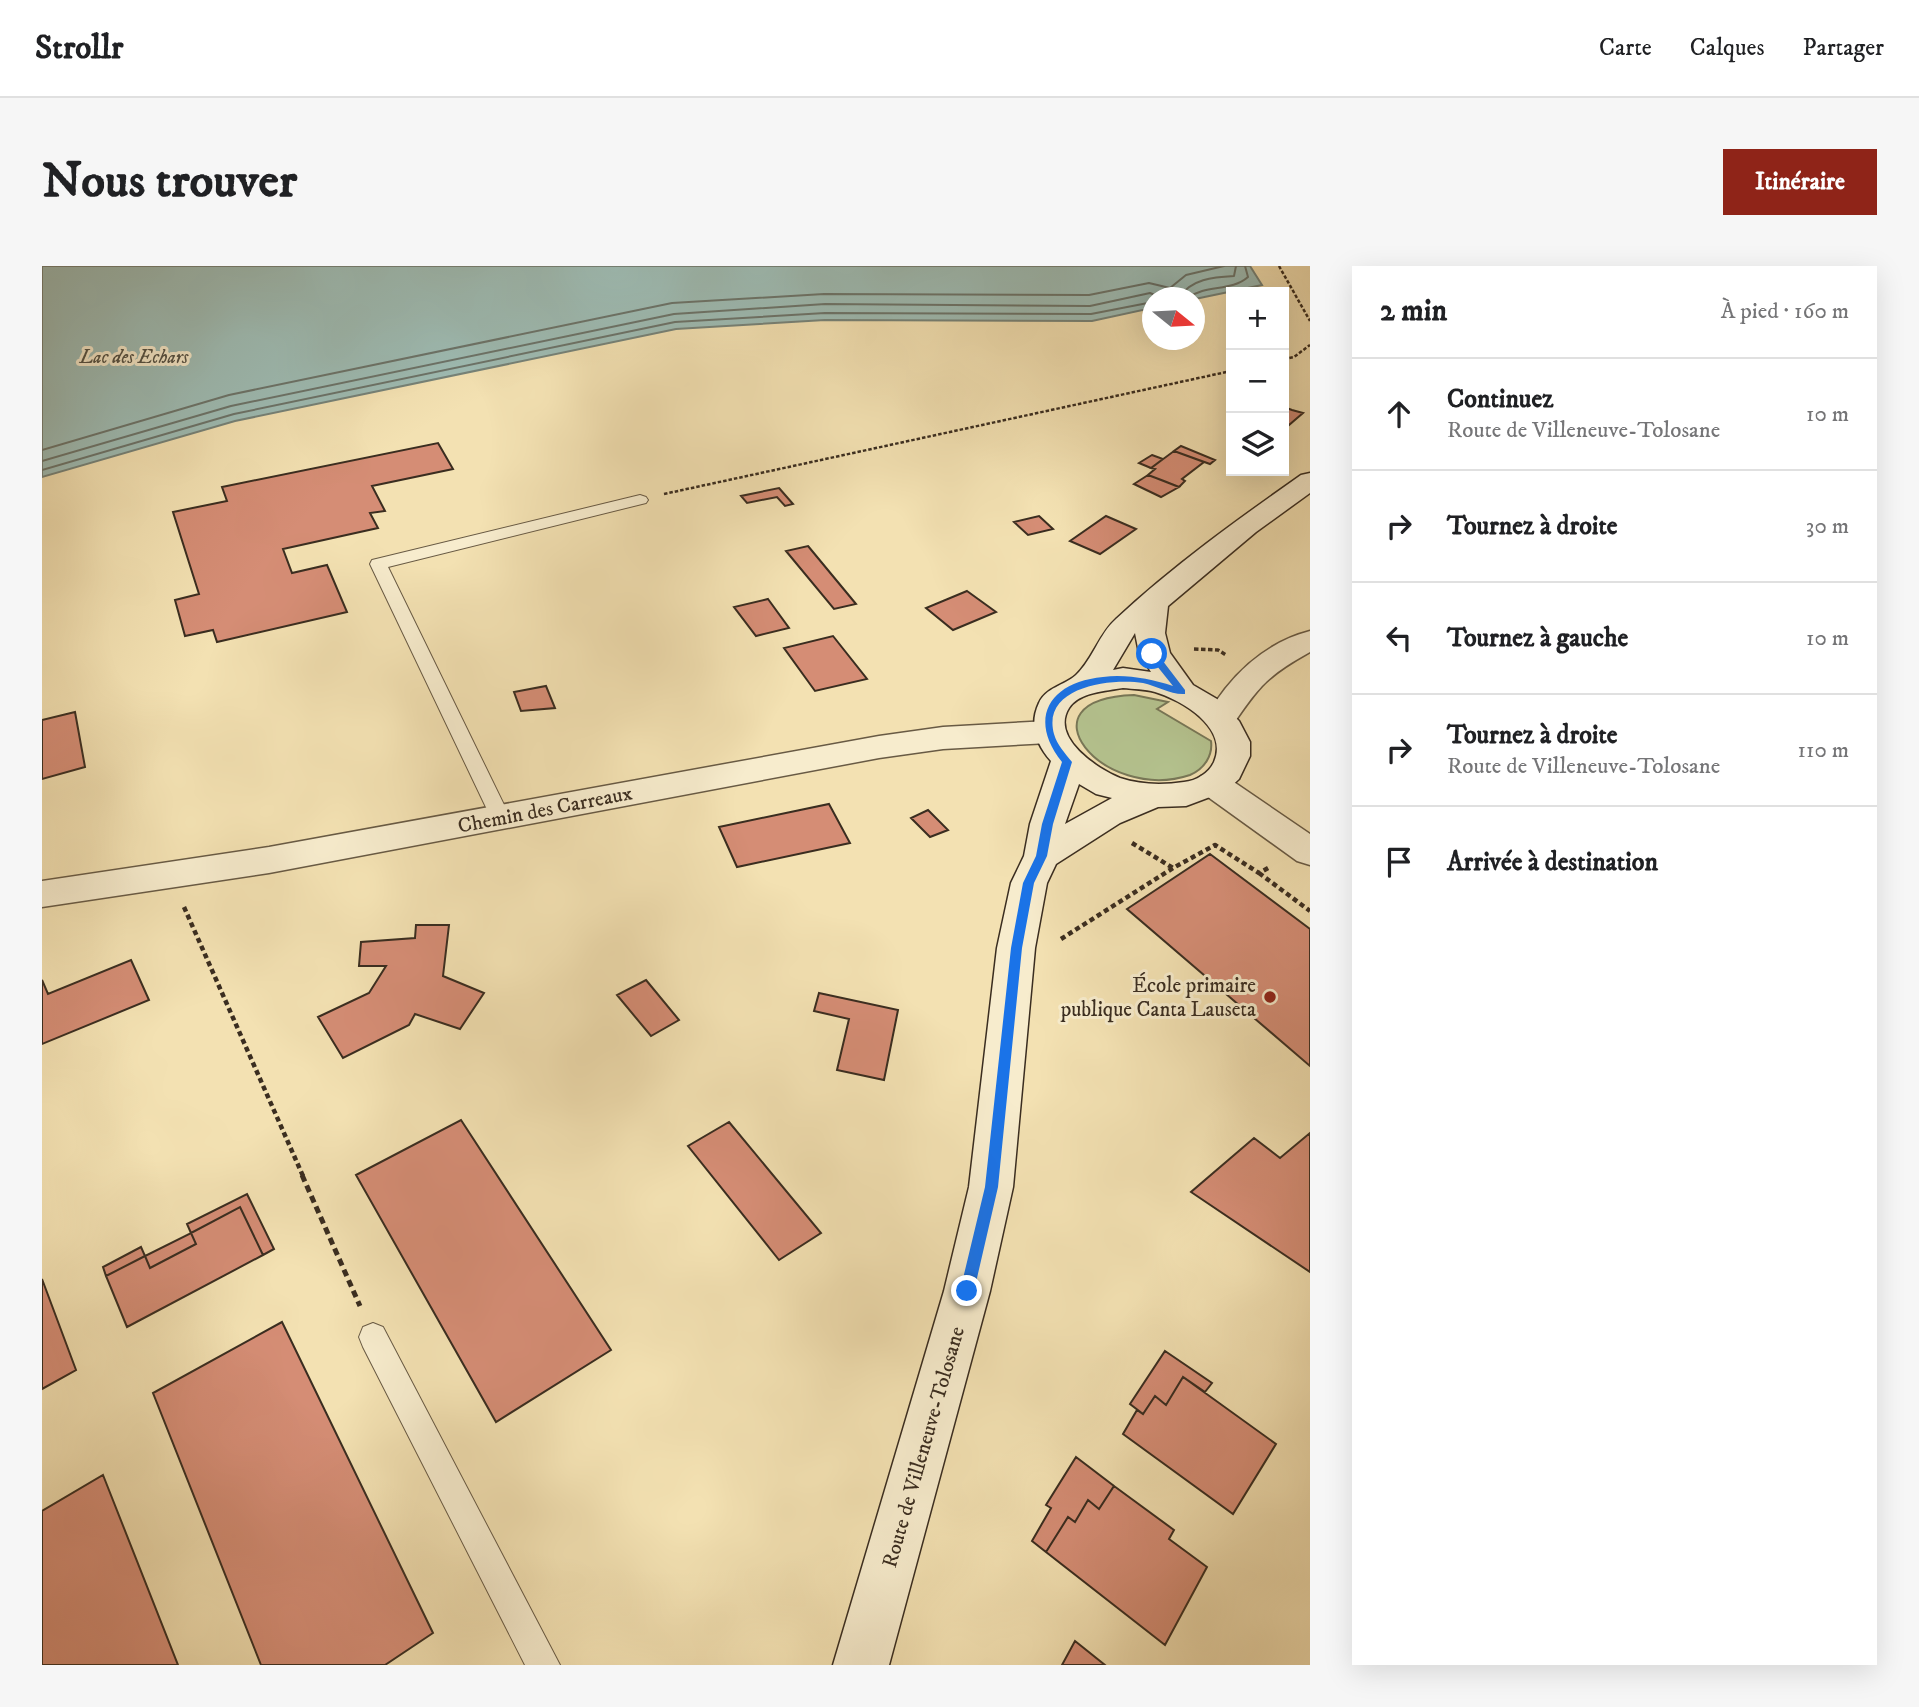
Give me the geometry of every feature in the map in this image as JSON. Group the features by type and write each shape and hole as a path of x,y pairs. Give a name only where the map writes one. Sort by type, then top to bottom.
{"street":[{"path":"1086,683 1099,668 1124,627 1246,526 1310,481"},
{"path":"1153,605 1148,628 1152,654 1182,692"},
{"path":"1221,719 1230,702 1255,671 1310,640"},
{"path":"1042,856 1121,806 1152,796 1196,792 1213,785 1226,774 1233,761 1234,747 1230,733 1221,719 1204,704 1182,692 1163,685 1123,678 1086,683 1068,691 1056,702 1049,716 1049,732 1055,747 1067,762 1104,785 1152,796"},
{"name":"Chemin des Carreaux","path":"42,894 269,860 879,747 943,738 1049,732"},
{"name":"Route de Villeneuve-Tolosane","path":"861,1665 967,1291 991,1187 1016,948 1029,883 1042,856 1047,824 1067,762"},
{"path":"1213,785 1294,857"}],"lane":[{"path":"500,817 378,564 640,499"},
{"path":"373,1337 542,1665"}],"path":[{"path":"1279,266 1310,321"},
{"path":"1289,358 1310,345"},
{"path":"640,499 1226,372"},
{"path":"1129,841 1173,868"},
{"path":"1058,941 1173,868 1215,845 1259,873 1310,911"},
{"path":"1259,873 1294,857"},
{"path":"169,875 373,1337"}],"green space":[{"path":"1134,695 1168,702 1157,709 1211,741 1209,757 1199,769 1190,775 1158,780 1128,775 1103,763 1085,747 1077,730 1081,713 1099,701"}],"water":[{"name":"Lac des Echars","path":"42,266 1250,266 1262,285 1226,287 1226,293 1205,297 1205,287 1142,287 1142,310 1092,321 825,320 676,329 235,421 42,477"}],"building":[{"path":"1289,409 1303,413 1289,425"},
{"path":"438,443 453,469 372,486 385,511 370,513 378,528 283,549 292,573 327,565 347,612 217,642 213,630 185,636 175,600 199,594 173,512 227,501 222,487"},
{"path":"1181,446 1215,460 1210,464 1174,451"},
{"path":"1174,451 1204,462 1182,479 1185,481 1179,487 1148,475 1155,469 1151,468"},
{"path":"1152,455 1163,459 1151,468 1139,463"},
{"path":"1148,475 1179,487 1161,497 1134,484"},
{"path":"779,488 793,504 785,506 777,497 747,503 741,496"},
{"path":"1039,516 1053,529 1028,535 1014,522"},
{"path":"1106,516 1136,529 1100,554 1070,541"},
{"path":"808,546 856,604 834,609 786,551"},
{"path":"967,591 996,612 953,630 926,608"},
{"path":"768,599 789,628 756,636 734,607"},
{"path":"833,636 867,679 815,691 784,648"},
{"path":"546,686 555,708 521,711 514,692"},
{"path":"75,712 85,767 42,779 42,720"},
{"path":"829,804 850,843 737,867 719,827"},
{"path":"928,810 948,830 930,837 911,818"},
{"name":"École primaire publique Canta Lauseta","path":"1210,854 1310,929 1310,1066 1127,909"},
{"path":"416,925 449,925 443,976 484,993 460,1029 415,1014 409,1025 343,1058 318,1017 369,993 386,966 359,966 361,942 415,938"},
{"path":"131,960 149,1000 42,1044 42,980 48,994"},
{"path":"646,980 679,1020 651,1036 617,995"},
{"path":"819,993 898,1010 884,1080 837,1070 849,1019 814,1011"},
{"path":"461,1120 611,1350 496,1422 356,1175"},
{"path":"729,1122 821,1233 779,1260 688,1146"},
{"path":"1310,1133 1310,1272 1191,1192 1254,1138 1280,1158"},
{"path":"247,1194 274,1249 263,1255 240,1207 191,1233 187,1224"},
{"path":"240,1207 263,1255 127,1327 106,1276 145,1256 150,1268 196,1244 191,1233"},
{"path":"191,1233 196,1244 150,1268 145,1256"},
{"path":"141,1247 145,1256 106,1276 103,1267"},
{"path":"42,1279 76,1370 42,1389"},
{"path":"282,1322 433,1633 385,1665 261,1665 153,1393"},
{"path":"1165,1351 1212,1383 1205,1392 1183,1377 1166,1405 1155,1396 1143,1414 1130,1404"},
{"path":"1183,1377 1276,1444 1233,1514 1123,1434 1137,1410 1143,1414 1155,1396 1166,1405"},
{"path":"1076,1457 1114,1486 1099,1509 1088,1500 1075,1522 1068,1517 1046,1552 1032,1541 1051,1508 1046,1505"},
{"path":"103,1475 178,1665 42,1665 42,1511"},
{"path":"1114,1486 1174,1530 1169,1539 1207,1567 1165,1645 1046,1552 1068,1517 1075,1522 1088,1500 1099,1509"},
{"path":"1075,1641 1105,1665 1062,1665"}],"place":[{"name":"École primaire publique Canta Lauseta","path":"1270,997"}],"route":[{"path":"967,1291 991,1187 1016,948 1029,883 1042,856 1047,824 1067,762 1055,747 1049,732 1049,716 1056,702 1068,691 1103,679 1143,680 1182,692 1152,654"}]}
